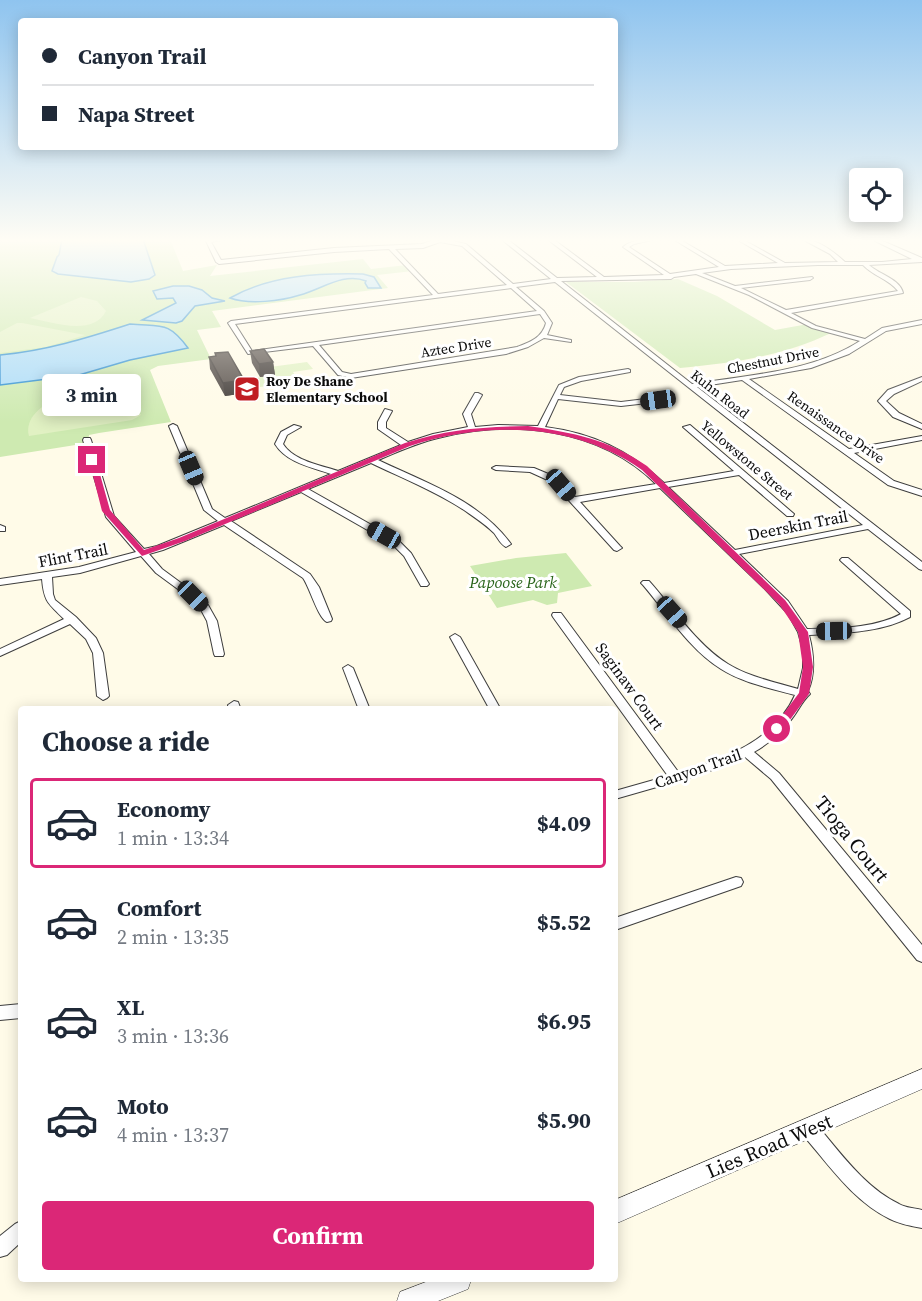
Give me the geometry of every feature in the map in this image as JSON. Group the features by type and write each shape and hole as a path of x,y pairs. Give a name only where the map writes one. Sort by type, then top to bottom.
{"street":[{"path":"409,300 231,323 250,353 542,312"},
{"path":"527,300 542,312 549,323 543,336 569,341"},
{"name":"Kuhn Road","path":"580,300 922,567"},
{"path":"760,300 814,327 866,341"},
{"path":"784,312 856,300"},
{"name":"Chestnut Drive","path":"691,386 796,370 826,362 847,353 884,329 922,322"},
{"name":"Aztec Drive","path":"315,344 340,375 351,376 506,352 526,346 543,336"},
{"path":"540,429 561,386 570,381 628,371"},
{"name":"Renaissance Drive","path":"744,378 894,485 919,493"},
{"path":"922,379 891,392 882,401 896,415 922,427"},
{"path":"472,429 467,414 478,395"},
{"path":"555,397 621,404 662,399"},
{"path":"388,411 382,422 382,429 407,445"},
{"path":"173,426 208,510 307,576 327,619"},
{"path":"297,426 282,437 279,444 282,451 295,459 339,474"},
{"name":"Flint Trail","path":"0,582 47,577 142,554 225,522 407,445 436,435 472,429 509,427 540,429 607,442 636,462 662,485 732,553"},
{"name":"Yellowstone Street","path":"687,427 790,514"},
{"path":"848,452 922,438"},
{"path":"87,440 106,511 159,571 204,607 212,621 219,654"},
{"path":"371,460 482,517 493,525 506,544"},
{"path":"496,468 522,468 546,475 561,485 617,548"},
{"path":"575,500 741,472"},
{"path":"302,489 398,545 408,555 424,584"},
{"name":"Deerskin Trail","path":"732,553 870,526"},
{"path":"646,583 711,655 724,666 747,677 804,694 808,667 803,632 782,602 732,553"},
{"path":"803,632 845,631 910,616 845,560"},
{"path":"47,577 48,594 51,601 91,638 98,653 103,696"},
{"name":"Saginaw Court","path":"557,615 675,777"},
{"path":"0,653 72,620"},
{"path":"455,637 494,706"},
{"path":"348,668 363,706"},
{"name":"Canyon Trail","path":"618,794 715,765 746,752 777,729 804,694"},
{"name":"Tioga Court","path":"746,752 775,776 922,956"},
{"path":"618,921 736,882"},
{"path":"0,1013 18,1011"},
{"name":"Lies Road West","path":"618,1211 922,1079"},
{"path":"808,1129 845,1174 859,1187 896,1213 922,1219"},
{"path":"0,1248 18,1233"},
{"path":"409,1301 454,1282"}],"green space":[{"path":"0,300 298,300 212,311 221,327 197,330 211,359 158,366 150,370 171,422 89,435 88,443 0,457"},
{"path":"74,300 97,301 106,311 92,324 82,326 30,318"},
{"path":"589,300 723,300 775,330 808,324 831,333 776,353 719,364 680,368"},
{"path":"17,323 85,335 46,347 0,353 0,332"},
{"path":"307,362 313,369 293,372 299,382 260,387 255,378 274,375 270,367"},
{"path":"119,381 141,415 132,420 29,436 30,423 36,412 47,404 77,391"},
{"name":"Papoose Park","path":"566,553 592,586 558,593 557,603 547,605 533,600 497,608 470,566 516,558"}],"water":[{"path":"174,300 225,301 195,306 182,321 176,323 142,320 176,303"},
{"path":"237,300 277,300 255,302"},
{"path":"130,324 169,329 188,348 130,360 79,375 0,385 0,355 50,347"}],"building":[{"path":"264,349 273,362 259,364 250,351"},
{"path":"228,352 244,380 223,383 209,357 216,356 215,353"}],"place":[{"name":"Roy De Shane Elementary School","path":"247,389"}],"route":[{"path":"92,460 106,511 142,554 182,540 407,445 436,435 472,429 528,428 576,435 603,444 626,455 644,468 782,602 803,632 808,655 804,694 777,729"}]}
